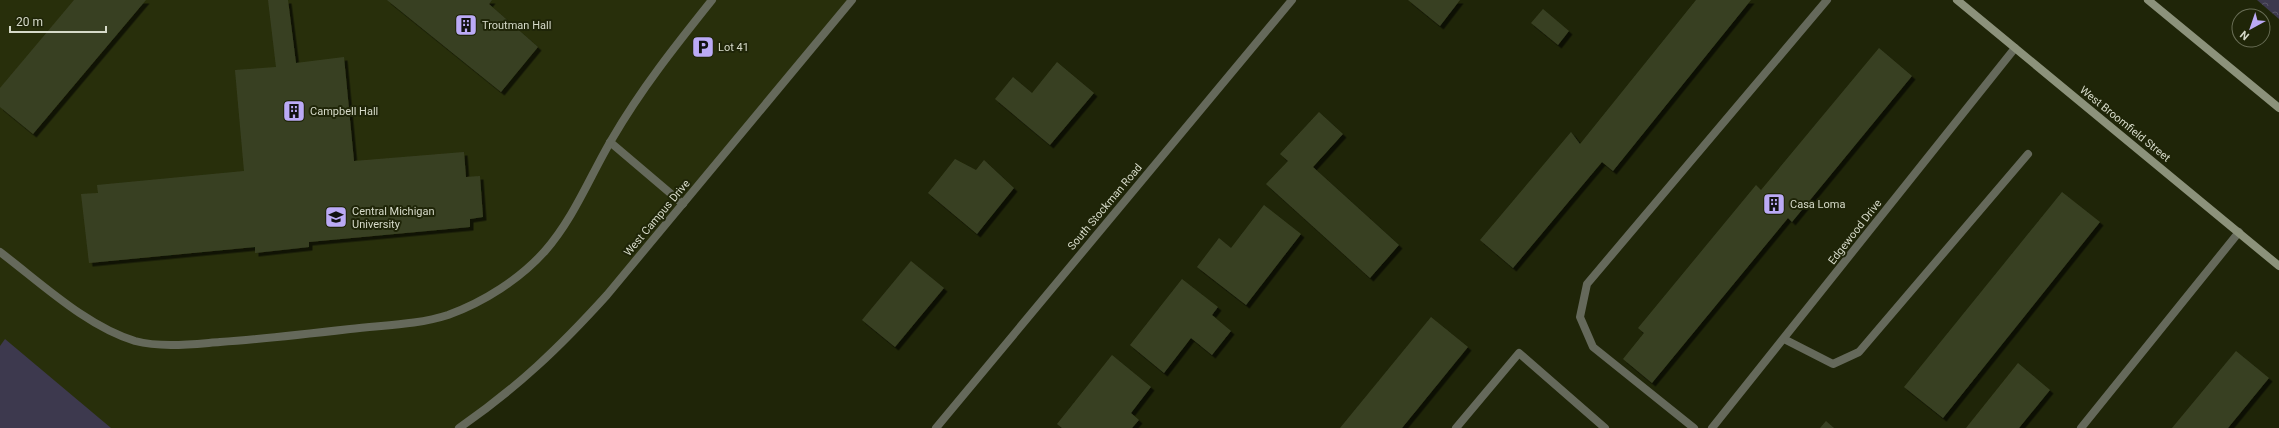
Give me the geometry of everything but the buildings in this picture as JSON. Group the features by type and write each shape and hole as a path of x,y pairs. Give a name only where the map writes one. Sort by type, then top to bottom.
{"main road":[{"name":"West Broomfield Street","path":"1958,0 2279,266"},
{"path":"2148,0 2279,108"}],"street":[{"path":"0,252 85,317 107,330 136,341 165,345 204,344 402,325 446,315 471,306 495,292 526,270 545,251 562,229 637,96 657,68 712,0"},
{"name":"West Campus Drive","path":"459,428 515,387 570,335 607,295 852,0"},
{"name":"South Stockman Road","path":"936,428 1292,0"},
{"path":"1694,428 1593,347 1580,317 1587,284 1827,0"},
{"name":"Edgewood Drive","path":"1712,428 2015,48"},
{"path":"610,142 683,204"},
{"path":"1784,339 1833,364 1859,352 2028,154"},
{"path":"2081,428 2239,232"},
{"path":"1456,428 1519,353 1605,428"}],"shaded area":[{"name":"Central Michigan University","path":"0,0 852,0 570,335 459,428 0,428"}],"green space":[{"path":"2257,0 2279,0 2279,19 2271,12 2271,8 2266,8"},
{"path":"5,339 111,428 0,428 0,346"}],"place":[{"name":"Troutman Hall","path":"466,25"},
{"name":"Lot 41","path":"703,47"},
{"name":"Campbell Hall","path":"294,111"},
{"name":"Casa Loma","path":"1774,204"},
{"name":"Central Michigan University","path":"336,217"}]}
